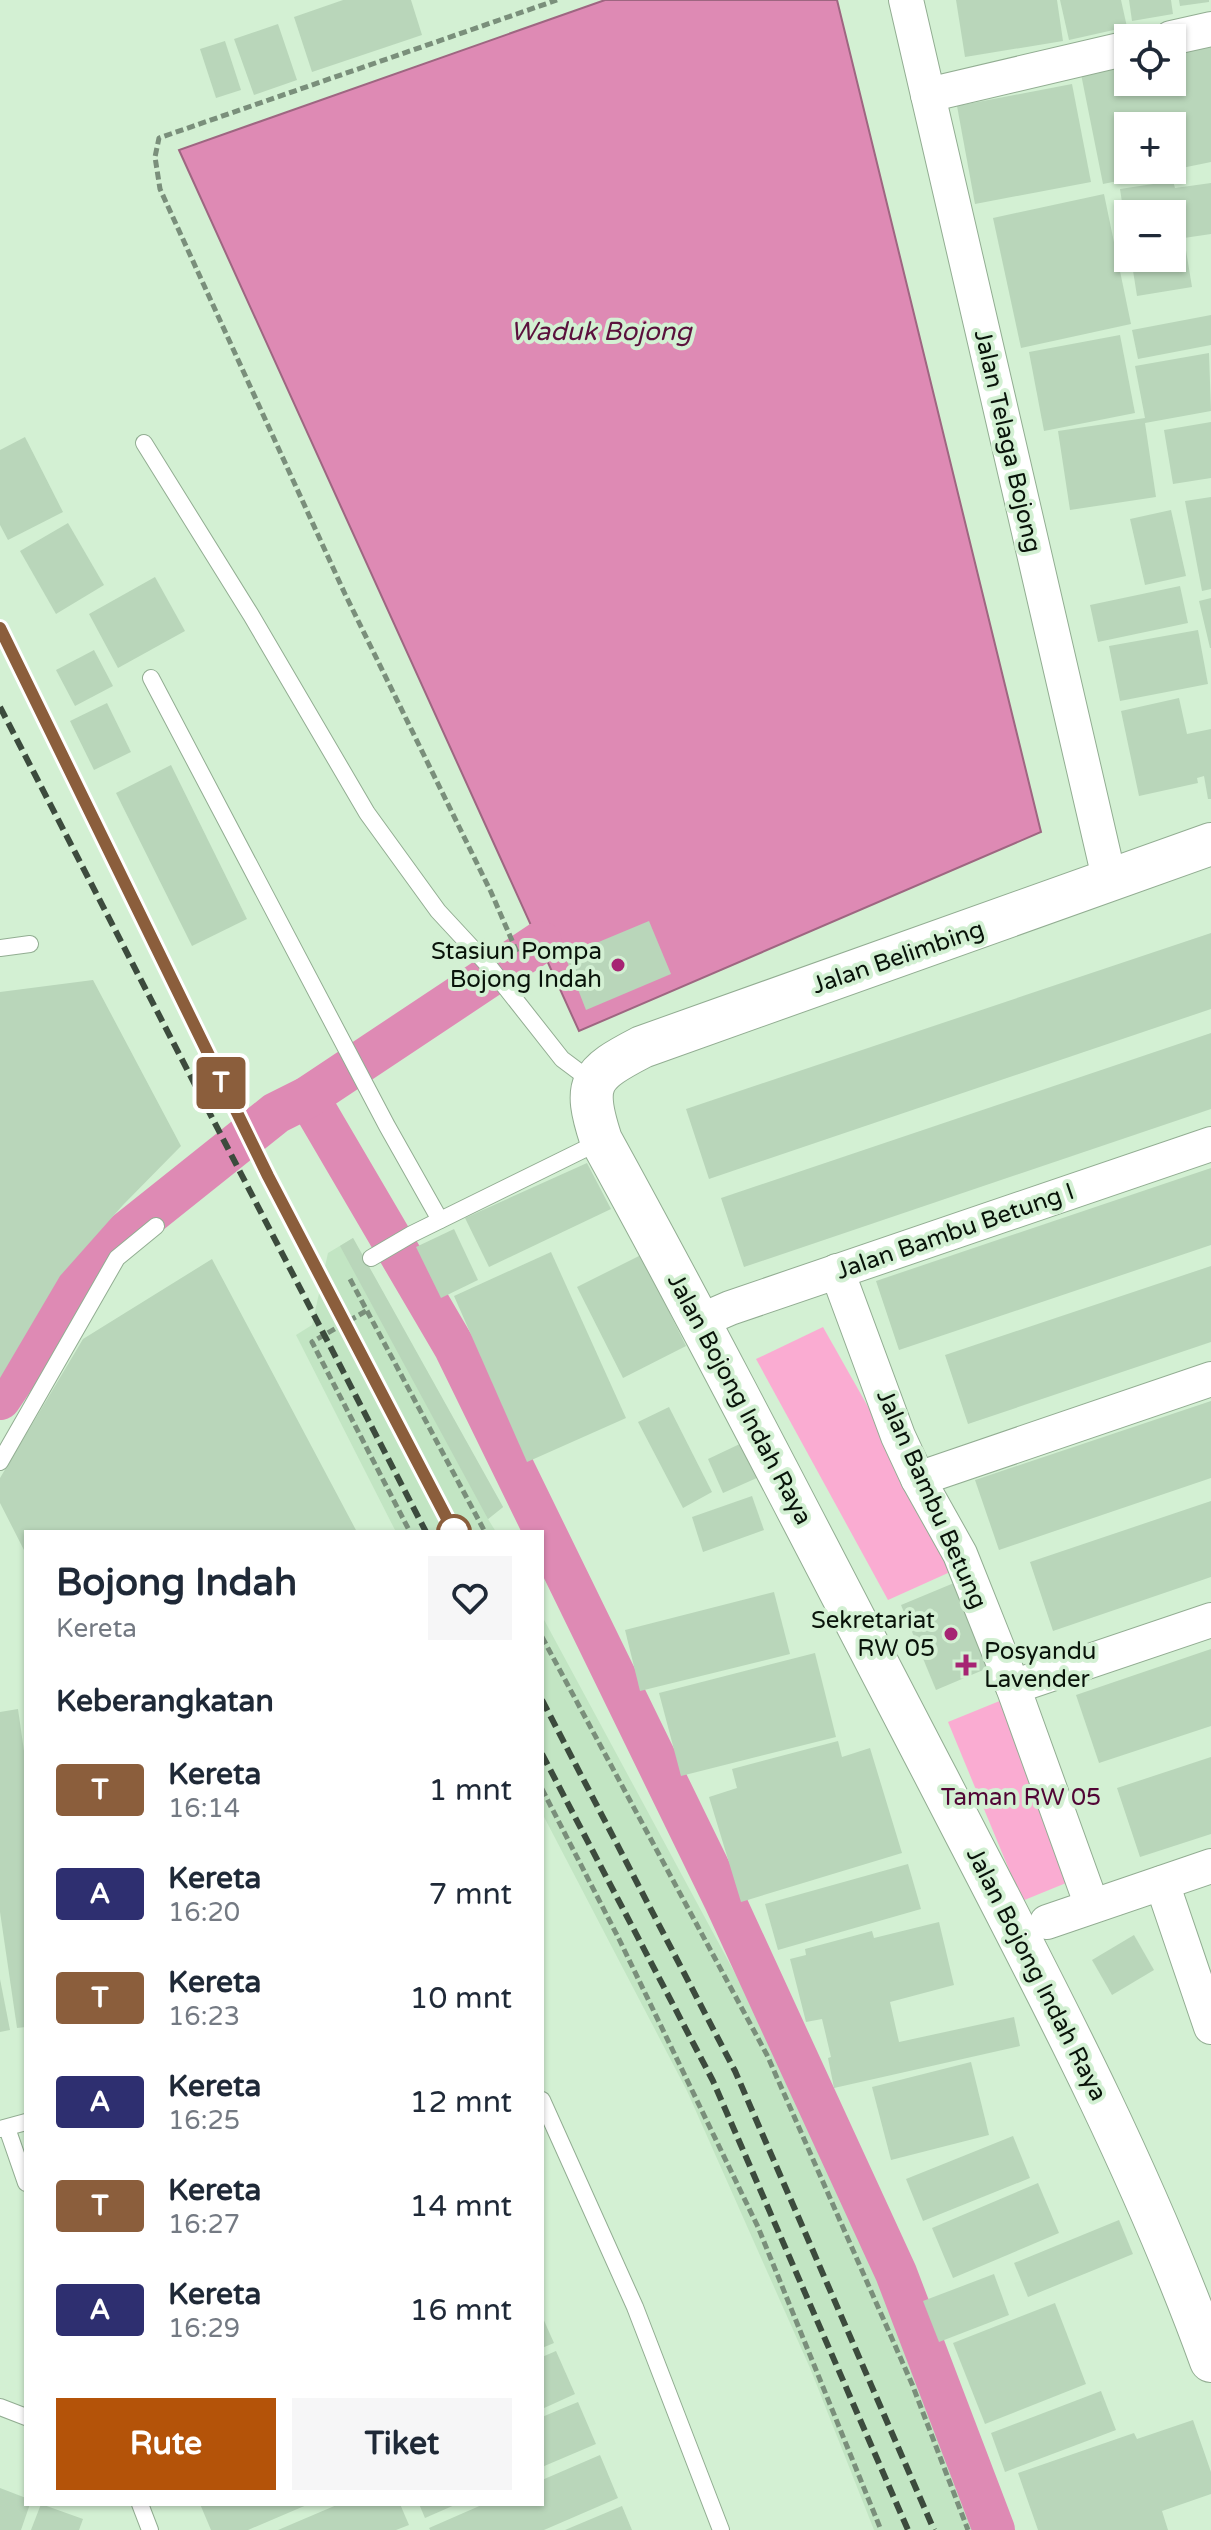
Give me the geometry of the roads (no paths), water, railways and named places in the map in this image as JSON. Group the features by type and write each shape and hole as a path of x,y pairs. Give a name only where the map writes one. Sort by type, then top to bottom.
{"street":[{"name":"Jalan Telaga Bojong","path":"906,0 1110,882"},
{"path":"1186,35 1211,29"},
{"path":"928,95 1114,51"},
{"name":"Jalan Belimbing","path":"578,1071 606,1066 642,1047 1211,844"},
{"name":"Jalan Bojong Indah Raya","path":"578,1071 601,1140 700,1321 1079,2052 1156,2218 1211,2361"},
{"name":"Jalan Bambu Betung I","path":"700,1321 837,1271 1211,1144"},
{"name":"Jalan Bambu Betung","path":"837,1271 898,1436 960,1554 1013,1687 1092,1906"},
{"path":"918,1479 1211,1379"},
{"path":"1013,1687 1211,1620"},
{"path":"1047,1922 1211,1866"},
{"path":"1162,1883 1211,2027"}],"lane":[{"path":"144,443 251,615 367,813 438,911 578,1071"},
{"path":"151,678 387,1126 440,1220"},
{"path":"0,948 30,944"},
{"path":"376,1255 601,1140"},
{"path":"0,1462 117,1258 156,1226"},
{"path":"544,2104 635,2307 721,2530"},
{"path":"24,2123 3,2128 24,2178"},
{"path":"0,2407 24,2416"},
{"path":"141,2506 150,2530"}],"water":[{"name":"Waduk Bojong","path":"605,0 837,0 1041,832 579,1031 179,150"}],"waterway":[{"path":"0,1399 98,1255 276,1113 308,1097 541,942"},
{"path":"308,1097 455,1348 544,1530"},
{"path":"544,1530 724,1899 896,2273 994,2530"}],"railway":[{"path":"0,628 268,1176 453,1530"},
{"path":"0,707 425,1530"},
{"path":"544,1704 735,2071 934,2530"},
{"path":"544,1758 713,2081 908,2530"}],"train":[{"name":"T","path":"0,628 228,1097 453,1530"}],"place":[{"name":"Stasiun Pompa Bojong Indah","path":"618,965"},
{"name":"Sekretariat RW 05","path":"951,1634"},
{"name":"Posyandu Lavender","path":"966,1665"}],"park label":[{"name":"Taman RW 05","path":"1021,1797"}]}
